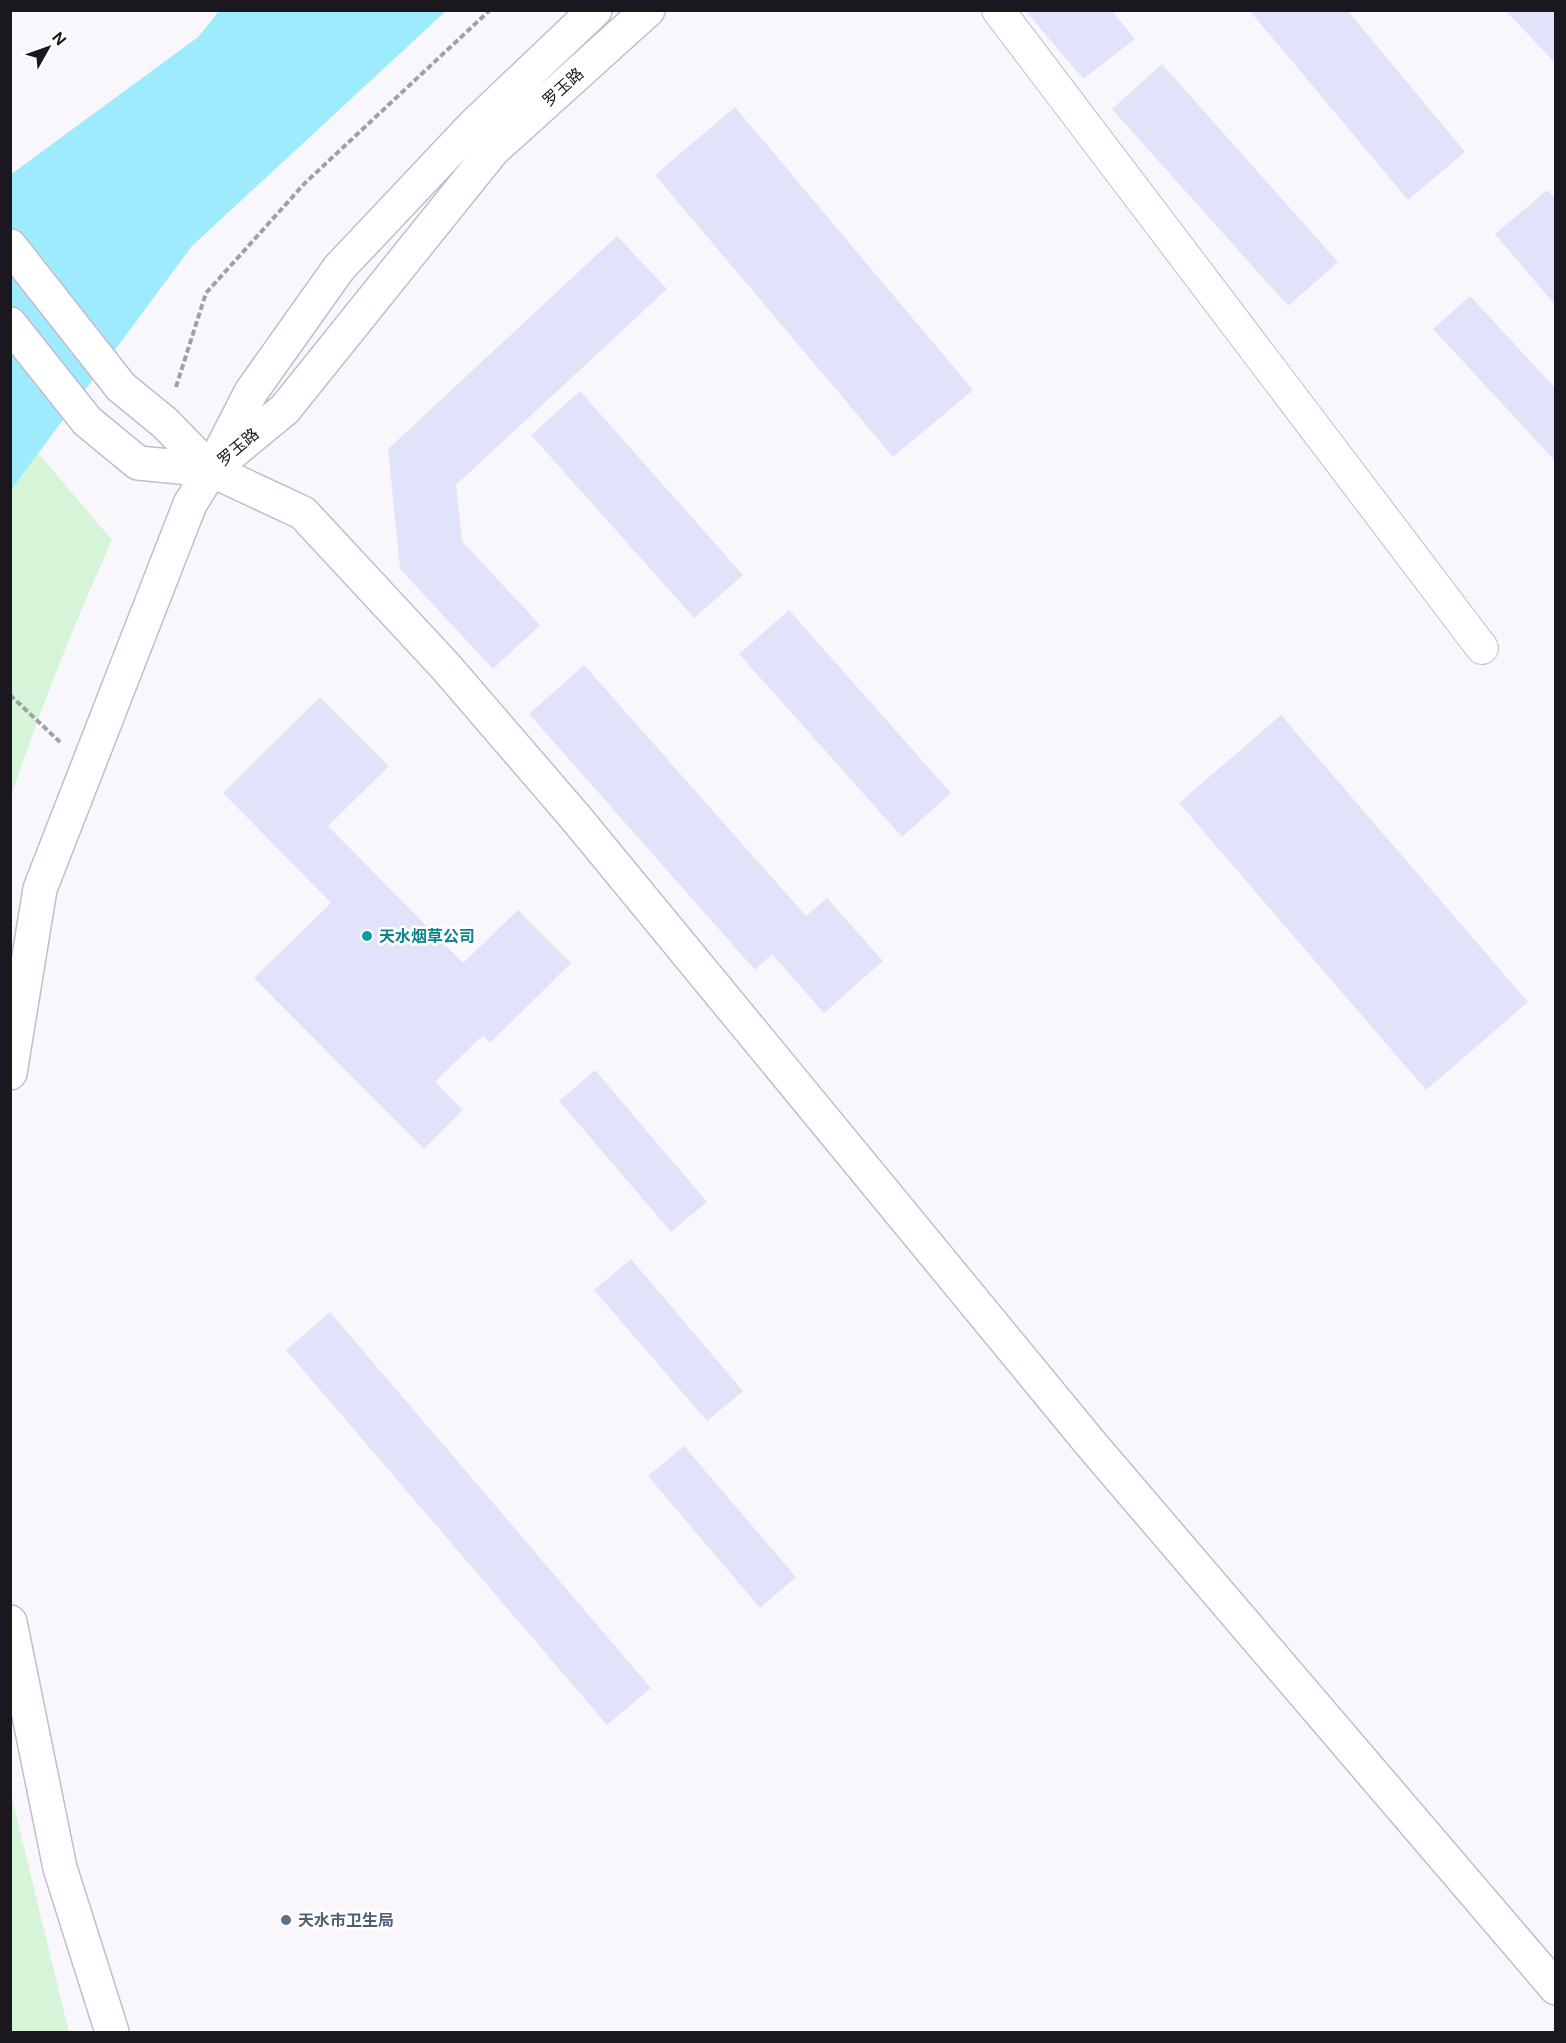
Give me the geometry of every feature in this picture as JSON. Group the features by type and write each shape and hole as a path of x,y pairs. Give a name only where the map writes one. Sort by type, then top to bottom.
{"main road":[{"name":"罗玉路","path":"211,470 251,392 339,268 472,127 595,10"},
{"name":"罗玉路","path":"211,470 285,409 493,150 648,10"},
{"path":"10,246 121,387 165,423 211,470"},
{"path":"10,324 87,421 138,463 211,470 303,513 446,668 576,818 1091,1444 1556,1988"},
{"path":"10,1073 40,889 190,504 211,470"},
{"path":"10,1622 60,1868 112,2032"}],"street":[{"path":"998,10 1482,648"}],"path":[{"path":"165,423 206,293 305,183 490,10"},
{"path":"10,695 87,768"}],"green space":[{"path":"38,453 112,540 58,667 11,797 11,490"},
{"path":"11,1794 69,2032 11,2032"}],"water":[{"path":"219,11 446,11 192,246 11,490 10,175 198,37"}],"building":[{"path":"1025,10 1111,10 1135,39 1083,79"},
{"path":"1249,10 1347,10 1465,152 1408,200"},
{"path":"1505,10 1556,10 1556,64"},
{"path":"1162,64 1338,262 1288,306 1112,109"},
{"path":"735,107 973,390 893,457 655,175"},
{"path":"1547,190 1556,199 1556,306 1495,234"},
{"path":"617,236 667,289 456,485 462,541 540,625 493,669 400,569 388,449"},
{"path":"1470,296 1556,389 1556,462 1433,329"},
{"path":"580,391 743,575 694,618 531,435"},
{"path":"789,610 951,793 902,837 739,654"},
{"path":"584,665 806,916 827,898 883,961 824,1013 772,954 755,970 529,714"},
{"name":"天水烟草公司","path":"320,697 389,766 328,826 463,963 518,910 571,963 490,1043 483,1035 435,1082 463,1110 424,1149 254,978 331,903 223,793"},
{"path":"1281,715 1528,1002 1426,1090 1179,803"},
{"path":"595,1070 707,1202 671,1232 559,1101"},
{"path":"631,1259 743,1391 707,1421 594,1290"},
{"path":"330,1312 651,1688 607,1725 286,1350"},
{"path":"684,1446 796,1577 760,1608 648,1476"}],"place":[{"name":"天水烟草公司","path":"367,936"},
{"name":"天水市卫生局","path":"286,1920"}]}
